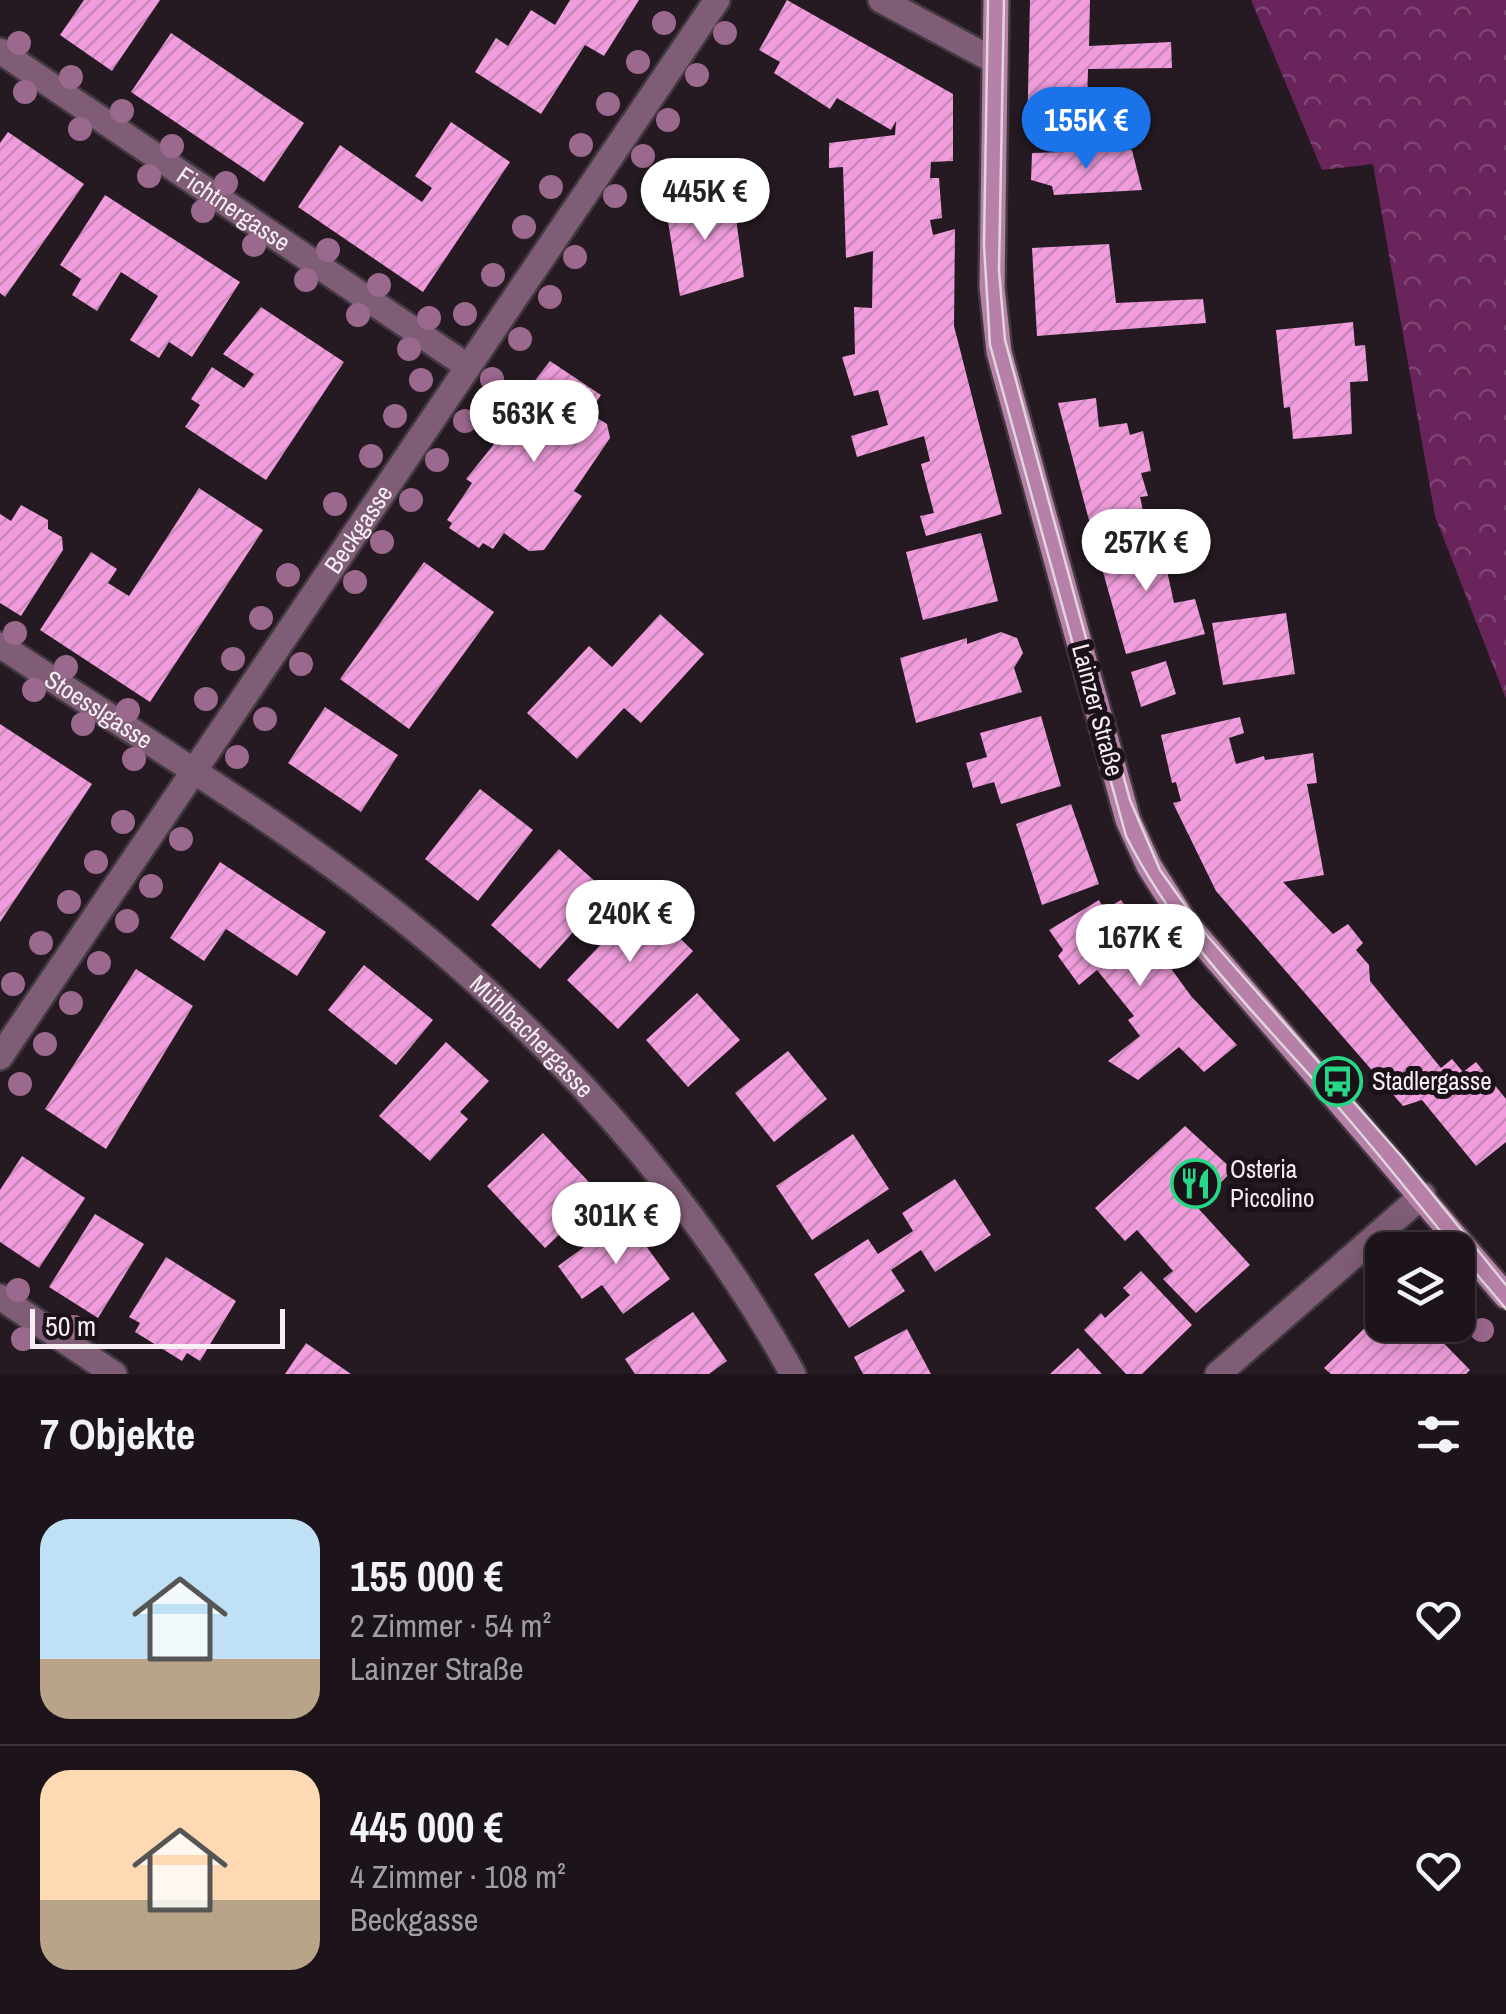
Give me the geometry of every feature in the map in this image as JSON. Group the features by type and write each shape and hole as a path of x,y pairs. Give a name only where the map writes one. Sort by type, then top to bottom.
{"main road":[{"name":"Lainzer Straße","path":"996,0 992,287 999,352 1128,820 1150,866 1184,920 1506,1296"}],"street":[{"name":"Beckgasse","path":"0,1057 717,0"},
{"path":"880,0 995,61"},
{"name":"Fichtnergasse","path":"0,51 466,366"},
{"name":"Stoesslgasse","path":"0,645 194,774"},
{"name":"Mühlbachergasse","path":"194,774 333,867 452,960 558,1060 659,1174 724,1260 793,1374"},
{"path":"1218,1374 1423,1195"},
{"path":"0,1298 114,1374"}],"green space":[{"path":"1251,0 1506,0 1506,699 1435,516 1373,164 1322,170"}],"building":[{"path":"84,0 160,0 112,71 60,35"},
{"path":"570,0 639,0 604,56 585,45 541,114 475,72 496,38 508,46 531,10 555,25"},
{"path":"787,0 953,94 953,161 931,162 930,178 939,178 942,218 930,220 933,235 955,229 954,326 1002,514 926,536 920,516 934,513 921,464 930,461 924,436 857,457 851,436 888,425 878,390 854,396 842,357 855,354 854,307 872,308 873,251 846,258 843,167 829,168 829,143 895,135 896,121 891,130 837,98 830,109 774,73 780,62 759,50"},
{"path":"1030,0 1090,0 1089,46 1171,42 1172,68 1088,69 1086,139 1027,138"},
{"path":"171,33 304,123 264,182 131,92"},
{"path":"451,122 510,162 423,292 298,207 340,145 422,202 432,188 415,176"},
{"path":"8,132 84,184 5,297 0,293 0,143"},
{"path":"1132,150 1142,190 1054,195 1052,186 1031,180 1032,153"},
{"path":"105,195 240,282 192,357 169,342 159,358 130,340 158,296 121,272 97,311 72,295 81,279 60,265"},
{"path":"733,196 744,277 680,296 665,203"},
{"path":"1109,244 1116,303 1203,299 1206,323 1037,336 1032,248"},
{"path":"261,307 344,362 266,480 185,427 200,405 191,399 212,367 244,388 254,374 223,354"},
{"path":"1353,322 1355,346 1365,345 1368,381 1350,382 1352,434 1293,439 1290,407 1284,408 1276,330"},
{"path":"550,361 601,395 589,413 607,424 610,438 574,491 582,496 544,550 529,551 504,533 493,549 483,543 479,548 449,528 452,523 447,520 472,483 466,479 507,428 501,424"},
{"path":"1096,398 1099,427 1127,423 1130,435 1143,431 1151,471 1141,473 1148,496 1140,497 1145,519 1090,524 1058,403"},
{"path":"199,488 263,530 150,702 40,630 91,552 117,569 108,583 129,596"},
{"path":"21,505 48,520 48,529 62,537 63,550 21,616 0,603 0,514 11,521"},
{"path":"1158,529 1174,603 1195,599 1205,634 1126,654 1096,547"},
{"path":"981,533 998,601 923,620 906,552"},
{"path":"424,562 494,612 409,729 340,679"},
{"path":"1286,613 1295,674 1223,685 1212,623"},
{"path":"660,614 704,654 641,723 624,708 577,759 527,713 589,646 612,667"},
{"path":"1001,632 1017,638 1023,653 1014,668 1022,692 916,723 900,658 967,638 967,644"},
{"path":"1166,661 1176,694 1141,707 1131,672"},
{"path":"325,707 398,755 361,812 288,763"},
{"path":"1041,716 1061,786 1001,804 994,782 973,788 966,763 987,757 980,733"},
{"path":"1240,717 1244,733 1229,738 1236,764 1264,756 1265,760 1313,753 1317,783 1307,784 1324,875 1283,882 1333,934 1348,924 1363,943 1356,950 1369,965 1370,981 1441,1068 1452,1059 1463,1072 1476,1062 1506,1099 1506,1142 1476,1166 1422,1100 1403,1106 1216,891 1173,803 1181,801 1176,782 1172,783 1161,735"},
{"path":"0,724 92,784 0,922"},
{"path":"480,789 533,830 478,901 425,859"},
{"path":"1071,804 1099,884 1042,905 1016,824"},
{"path":"559,849 608,893 540,969 491,925"},
{"path":"220,862 326,932 297,976 226,929 204,961 170,938"},
{"path":"1099,900 1104,910 1121,900 1191,996 1237,1045 1204,1072 1179,1047 1138,1080 1108,1061 1140,1036 1128,1020 1134,1016 1097,970 1079,985 1058,956 1063,950 1049,930"},
{"path":"642,901 693,951 618,1029 567,980"},
{"path":"364,965 433,1020 396,1065 328,1010"},
{"path":"136,969 193,1006 106,1149 45,1109"},
{"path":"697,993 740,1040 688,1087 646,1040"},
{"path":"446,1042 489,1081 460,1112 468,1119 430,1161 379,1116"},
{"path":"788,1051 827,1099 774,1142 735,1093"},
{"path":"1185,1126 1233,1170 1197,1207 1250,1265 1196,1313 1163,1279 1173,1271 1137,1230 1125,1241 1095,1208"},
{"path":"543,1133 601,1195 545,1248 487,1186"},
{"path":"853,1134 889,1189 812,1240 776,1186"},
{"path":"22,1156 85,1198 39,1268 0,1242 0,1190"},
{"path":"955,1179 991,1235 935,1272 921,1250 891,1270 905,1291 849,1328 814,1274 868,1239 878,1254 913,1231 902,1213"},
{"path":"95,1214 144,1244 98,1318 49,1287"},
{"path":"625,1217 670,1279 623,1314 602,1285 582,1299 558,1266"},
{"path":"166,1257 236,1301 200,1361 187,1353 182,1361 135,1332 140,1323 129,1317"},
{"path":"1141,1271 1192,1325 1142,1374 1126,1374 1084,1330 1101,1313 1105,1318 1130,1295 1123,1288"},
{"path":"693,1312 727,1361 709,1374 635,1374 625,1359"},
{"path":"1365,1328 1365,1342 1443,1342 1470,1370 1466,1374 1331,1374 1324,1368"},
{"path":"907,1329 931,1374 863,1374 854,1357"},
{"path":"306,1343 351,1374 285,1374"},
{"path":"1078,1348 1102,1374 1050,1374"}],"tram line":[{"path":"988,0 984,245 990,345 1126,836 1167,906 1191,938 1441,1232"},
{"path":"1004,0 999,271 1005,340 1130,800 1160,870 1205,933 1403,1158 1506,1285"},
{"path":"1475,1272 1506,1309"}],"place":[{"name":"Stadlergasse","path":"1337,1081"},
{"name":"Osteria Piccolino","path":"1195,1183"}]}
